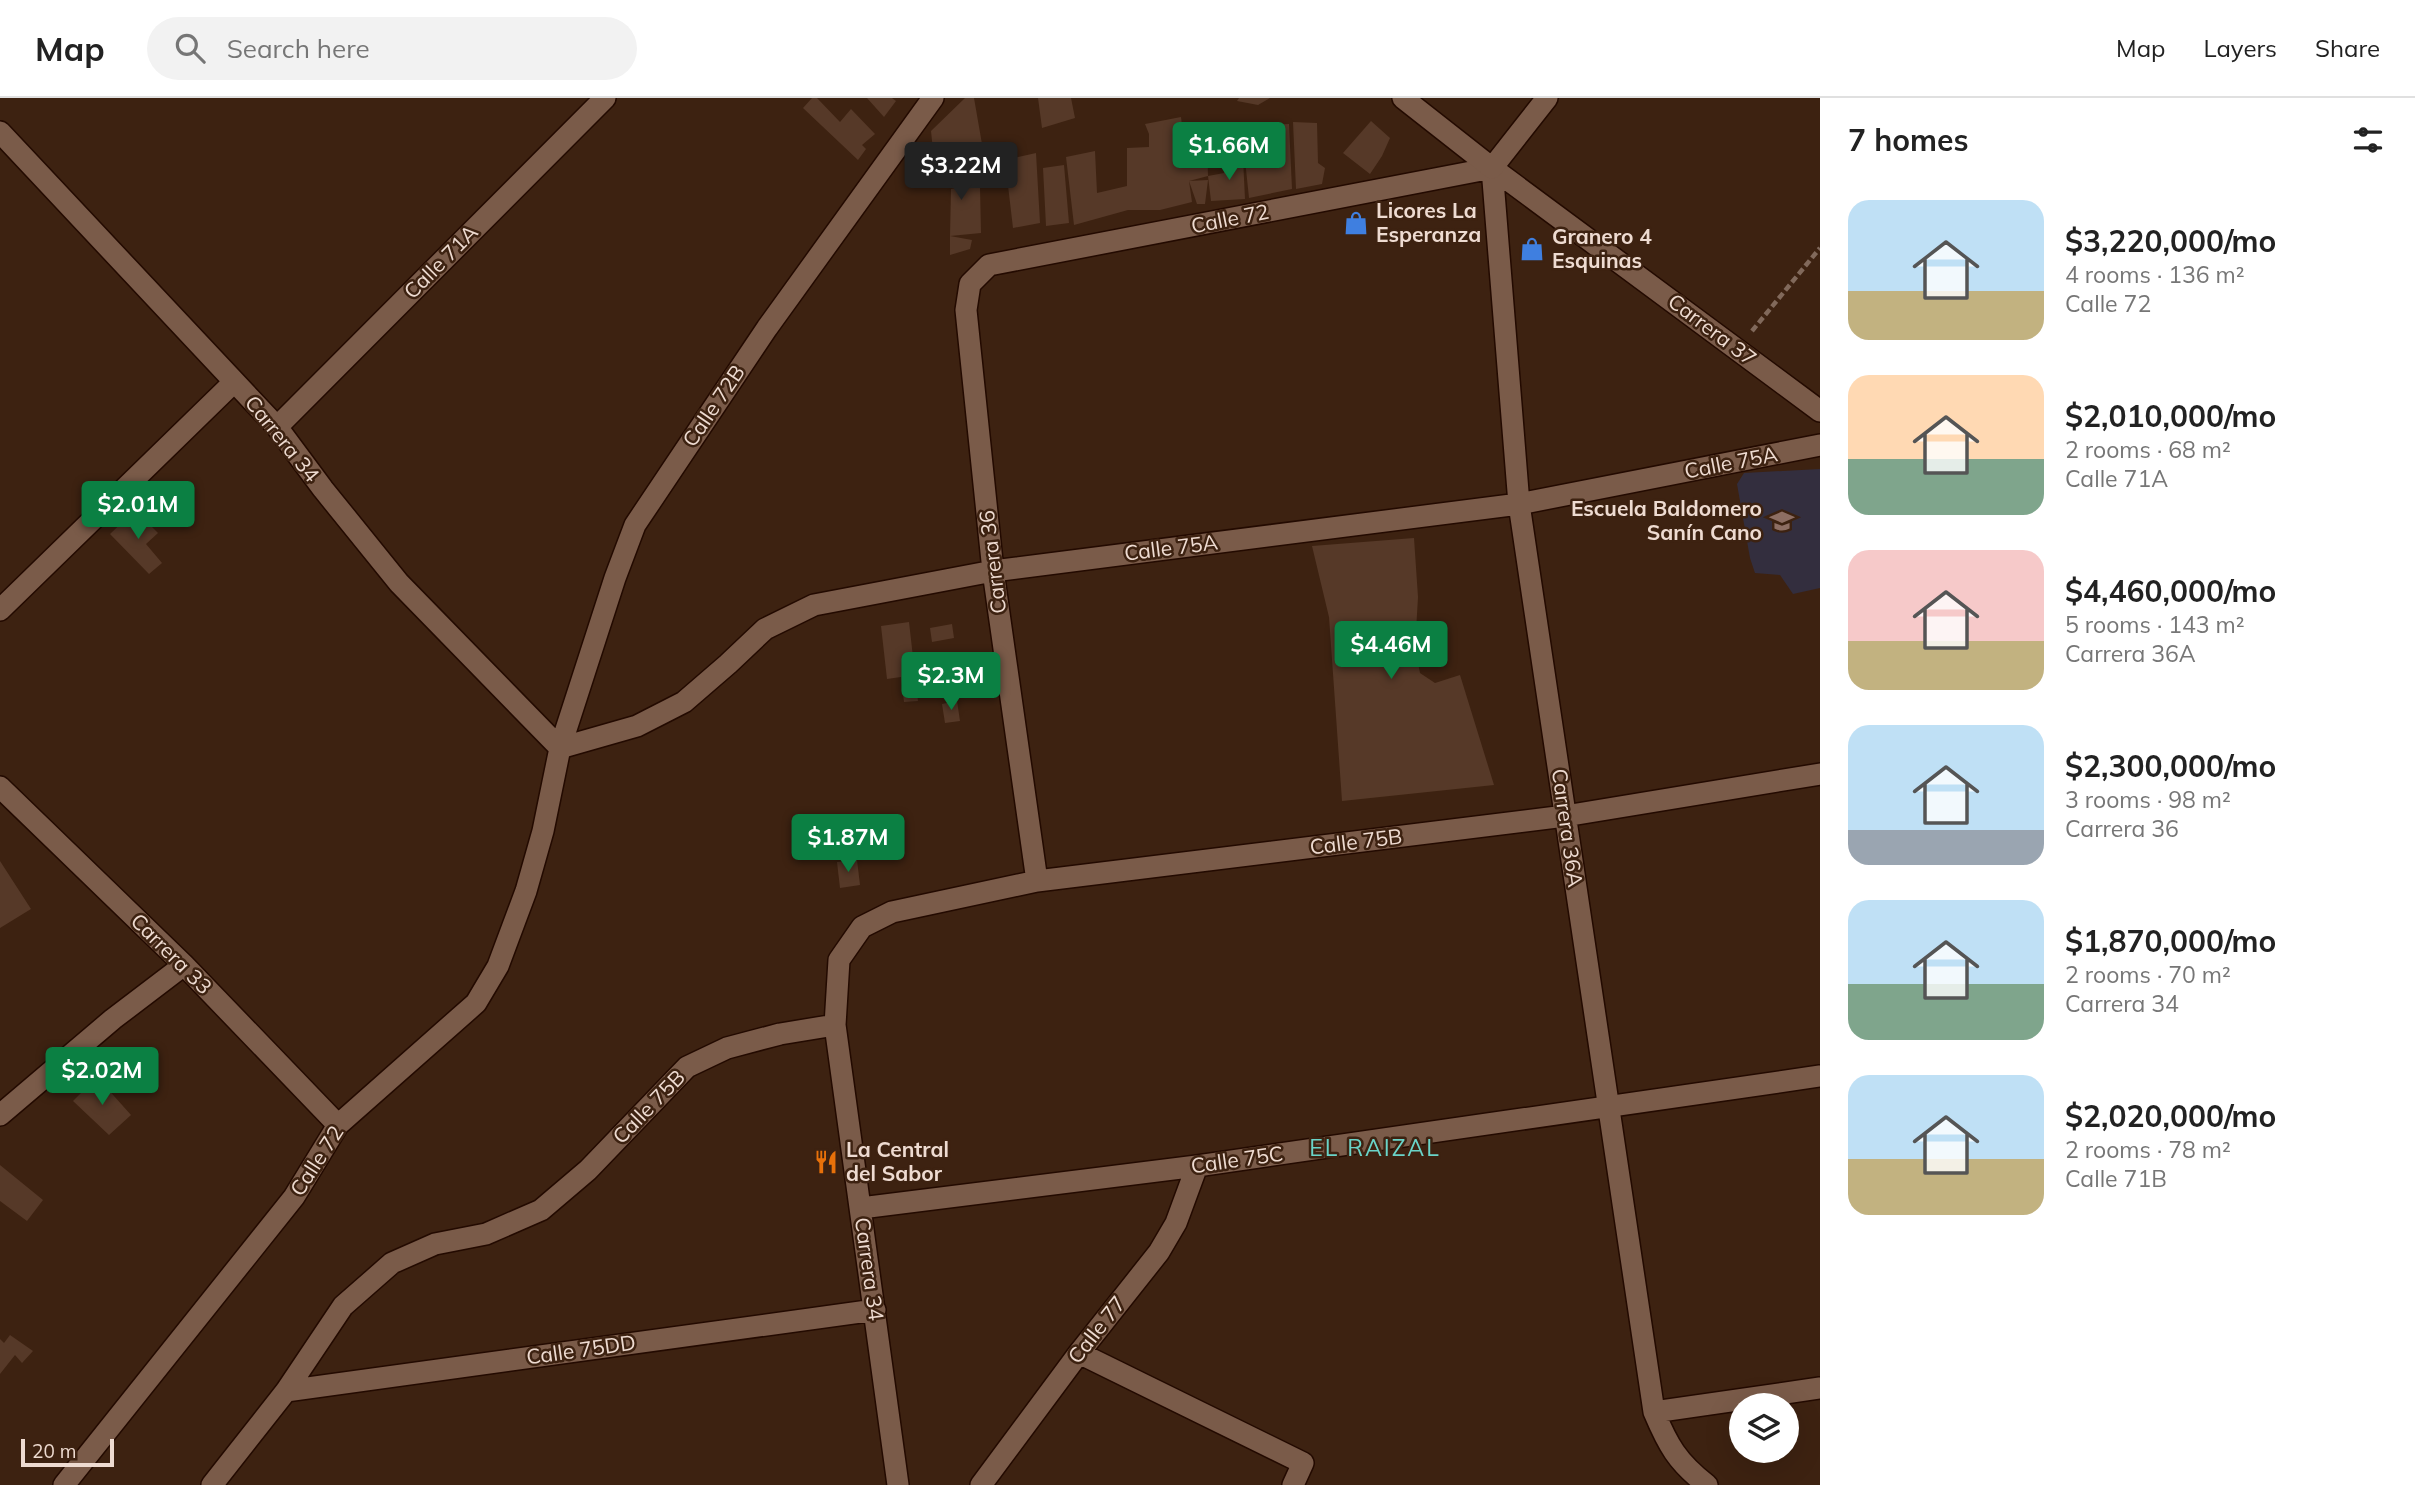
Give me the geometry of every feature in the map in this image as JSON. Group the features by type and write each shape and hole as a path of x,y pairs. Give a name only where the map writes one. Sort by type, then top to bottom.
{"street":[{"name":"Calle 71A","path":"277,427 605,98"},
{"name":"Calle 72B","path":"560,748 635,525 767,328 933,98"},
{"name":"Carrera 37","path":"1403,98 1492,168 1820,411"},
{"path":"1492,168 1547,98"},
{"name":"Carrera 34","path":"0,132 277,427 399,583 560,748"},
{"name":"Calle 72","path":"970,284 989,265 1492,168"},
{"name":"Carrera 36A","path":"1492,168 1519,504 1654,1412 1669,1447 1700,1480"},
{"name":"Carrera 36","path":"970,284 966,310 993,571 1037,881"},
{"path":"0,610 234,382"},
{"name":"Calle 75A","path":"560,748 637,726 684,702 765,629 814,605 993,571 1519,504 1820,445"},
{"name":"Calle 72","path":"64,1485 295,1197 338,1125 477,1003 498,966 526,891 540,843 560,748"},
{"name":"Calle 75B","path":"892,912 1037,881 1565,816 1820,774"},
{"name":"Carrera 33","path":"0,787 184,965 338,1125"},
{"name":"Carrera 34","path":"892,912 862,927 839,960 835,1025 898,1485"},
{"path":"0,1115 113,1019 184,965"},
{"name":"Calle 75B","path":"286,1391 343,1306 392,1263 435,1244 486,1234 541,1210 588,1170 687,1067 727,1048 780,1034 835,1025"},
{"name":"Calle 75C","path":"861,1208 1197,1166 1820,1076"},
{"name":"Calle 77","path":"981,1485 1165,1242 1177,1223 1197,1166"},
{"name":"Calle 75DD","path":"286,1391 875,1310"},
{"path":"1079,1353 1303,1464 1293,1485"},
{"path":"1654,1412 1820,1388"},
{"path":"212,1485 286,1391"}],"path":[{"path":"1738,349 1820,248"}],"shaded area":[{"name":"Escuela Baldomero Sanín Cano","path":"1820,469 1820,588 1793,594 1780,575 1755,573 1737,484 1744,473"}],"building":[{"path":"812,98 817,98 840,122 851,109 875,134 862,145 866,149 858,160 803,108"},
{"path":"867,98 892,98 896,101 884,117"},
{"path":"965,98 974,98 986,167 971,172 962,167 935,170 931,131"},
{"path":"1038,98 1071,98 1075,118 1042,128"},
{"path":"1239,98 1270,98 1258,105 1237,101"},
{"path":"1181,117 1184,141 1207,137 1208,176 1189,181 1192,202 1160,210 1128,210 1074,225 1066,157 1095,151 1097,193 1127,186 1127,148 1149,147 1149,134 1145,124"},
{"path":"1371,121 1390,138 1370,174 1343,153"},
{"path":"1293,122 1317,123 1318,163 1325,168 1322,184 1296,189"},
{"path":"1289,124 1292,189 1249,198 1242,131 1262,125"},
{"path":"1036,153 1040,223 1013,228 1005,160"},
{"path":"1224,158 1243,158 1245,199 1211,201 1208,176 1224,173"},
{"path":"1064,165 1069,223 1046,226 1043,168"},
{"path":"962,167 967,183 956,188 934,185 931,174"},
{"path":"1208,180 1205,204 1197,204 1189,181"},
{"path":"980,187 981,233 950,236 951,189"},
{"path":"950,236 972,240 970,249 950,255"},
{"path":"135,510 158,533 146,544 162,563 149,574 110,534"},
{"path":"1414,538 1418,597 1415,648 1420,673 1435,683 1460,675 1494,785 1342,801 1329,617 1312,546"},
{"path":"909,622 918,701 904,702 901,677 887,679 881,626"},
{"path":"952,624 954,638 932,642 930,628"},
{"path":"980,663 986,687 957,693 952,669"},
{"path":"957,701 960,721 945,723 942,704"},
{"path":"857,860 860,885 840,888 837,862"},
{"path":"0,861 31,909 0,928"},
{"path":"97,1077 131,1115 109,1135 73,1101"},
{"path":"0,1165 43,1200 27,1221 0,1201"},
{"path":"10,1335 33,1351 22,1363 15,1355 0,1374 0,1339 4,1343"}],"place":[{"name":"Licores La Esperanza","path":"1356,223"},
{"name":"Granero 4 Esquinas","path":"1532,249"},
{"name":"Escuela Baldomero Sanín Cano","path":"1782,521"},
{"name":"La Central del Sabor","path":"826,1162"}],"district":[{"name":"EL RAIZAL","path":"1375,1148"}]}
